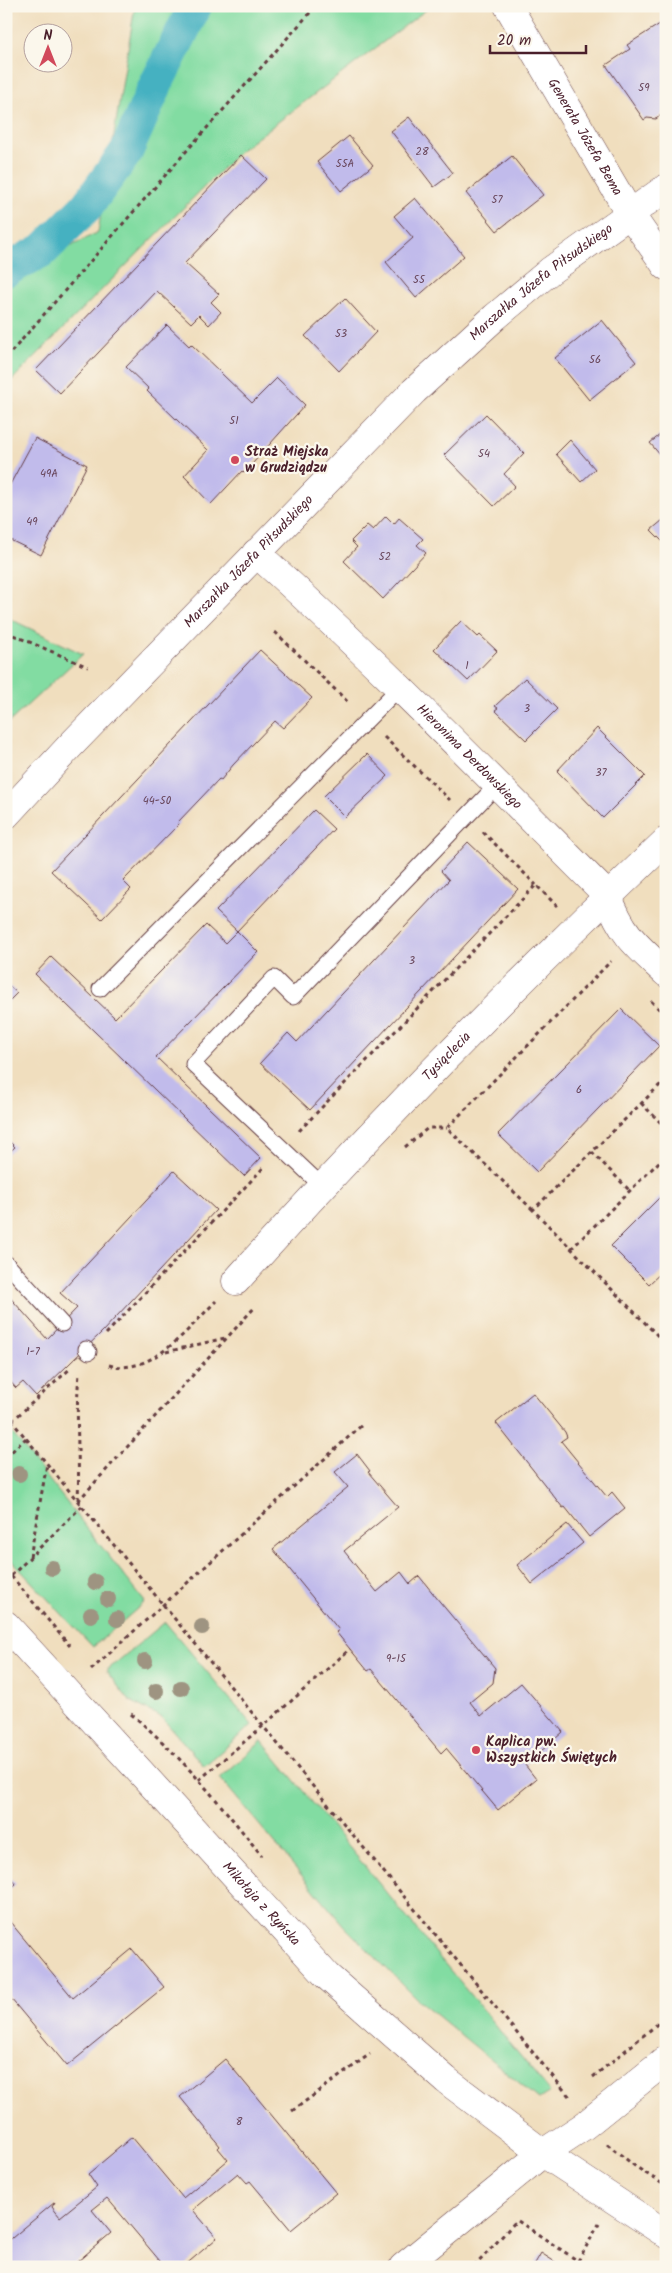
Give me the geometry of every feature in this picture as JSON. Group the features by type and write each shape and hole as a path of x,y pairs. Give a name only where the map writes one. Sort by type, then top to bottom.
{"street":[{"name":"Generała Józefa Bema","path":"508,6 630,214 666,266"},
{"name":"Marszałka Józefa Piłsudskiego","path":"6,815 256,553 414,391 487,324 550,271 666,188"},
{"name":"Hieronima Derdowskiego","path":"256,553 399,688 608,896 616,919 637,947 666,974"},
{"name":"Tysiąclecia","path":"236,1281 322,1186 577,925 666,841"},
{"name":"Mikołaja z Ryńska","path":"10,1636 327,1976 446,2080 543,2153 666,2234"},
{"path":"403,2267 543,2153 584,2126 666,2060"}],"lane":[{"path":"100,989 399,688"},
{"path":"322,1186 192,1064 274,978 293,997 496,785"},
{"path":"6,1263 62,1324"}],"path":[{"path":"6,358 316,6"},
{"path":"6,632 88,667"},
{"path":"275,632 466,815 536,885"},
{"path":"448,1128 612,960"},
{"path":"533,1210 666,1078"},
{"path":"641,1104 666,1128"},
{"path":"403,1149 428,1128 448,1128 533,1210 666,1344"},
{"path":"592,1152 630,1191"},
{"path":"571,1249 666,1155"},
{"path":"164,1353 236,1281"},
{"path":"78,1501 258,1304"},
{"path":"87,1350 110,1366 128,1367 164,1353 226,1338"},
{"path":"78,1501 80,1467 76,1406 80,1368"},
{"path":"6,1414 569,2096"},
{"path":"91,1670 363,1424"},
{"path":"6,1457 26,1438"},
{"path":"30,1557 47,1464"},
{"path":"11,1576 82,1506"},
{"path":"6,1570 71,1648"},
{"path":"199,1780 350,1649"},
{"path":"84,1663 96,1677"},
{"path":"126,1709 161,1739 199,1780 268,1863"},
{"path":"592,2078 666,2017"},
{"path":"292,2111 374,2051"},
{"path":"568,2101 569,2096 577,2090"},
{"path":"600,2139 636,2167 666,2186"},
{"path":"512,2215 518,2221 587,2267"},
{"path":"578,2261 602,2220"},
{"path":"474,2267 518,2221"}],"green space":[{"path":"135,6 431,6 241,150 6,386 6,281 98,232"},
{"path":"6,617 83,654 6,725"},
{"path":"6,1425 145,1602 93,1647 6,1555"},
{"path":"165,1622 252,1725 204,1766 162,1718 129,1700 106,1671"},
{"path":"262,1741 550,2092 539,2099 416,1998 344,1926 220,1778"}],"building":[{"path":"666,20 666,111 656,119 647,118 644,120 606,65 630,49 627,45"},
{"path":"409,117 453,173 434,187 391,131"},
{"path":"349,136 373,165 341,191 317,162"},
{"path":"241,155 266,179 185,263 219,294 211,302 221,312 209,325 199,315 191,323 157,291 60,393 36,370"},
{"path":"512,156 543,195 497,231 466,193"},
{"path":"415,198 464,256 416,298 386,262 413,238 394,216"},
{"path":"345,298 376,332 339,371 305,336"},
{"path":"602,320 636,362 589,400 555,358"},
{"path":"167,325 189,346 191,344 252,403 277,378 305,405 244,473 242,471 211,504 184,476 208,450 147,391 149,389 126,367"},
{"path":"486,414 524,453 504,474 515,486 494,506 444,455"},
{"path":"666,430 666,462 650,443"},
{"path":"35,438 87,465 41,555 6,538 6,492"},
{"path":"570,440 595,469 581,482 556,454"},
{"path":"386,516 394,524 399,518 423,539 417,545 426,553 383,599 344,561 357,547 351,541 367,525 373,530"},
{"path":"663,520 666,524 666,545 651,530"},
{"path":"461,621 497,651 468,681 434,649"},
{"path":"260,650 312,698 283,728 275,721 221,780 219,779 178,822 179,824 123,881 131,889 102,919 51,871"},
{"path":"525,678 557,709 526,740 495,710 498,708 495,706"},
{"path":"597,728 645,776 603,818 557,771"},
{"path":"367,754 388,776 345,817 324,796"},
{"path":"314,810 334,829 237,931 216,911"},
{"path":"468,842 518,889 310,1110 260,1063 288,1033 297,1042 449,880 441,871"},
{"path":"206,925 225,943 237,931 258,952 156,1057 261,1158 244,1176 35,974 51,957 115,1018"},
{"path":"6,983 17,993 6,1004"},
{"path":"621,1009 659,1046 537,1172 498,1134"},
{"path":"6,1138 15,1147 6,1155"},
{"path":"174,1171 216,1210 102,1332 36,1396 23,1382 16,1388 6,1377 6,1293 47,1339 77,1308 60,1293"},
{"path":"666,1191 666,1268 649,1284 611,1246"},
{"path":"533,1393 565,1432 567,1437 561,1441 607,1497 612,1492 625,1508 589,1537 565,1507 563,1508 496,1423"},
{"path":"357,1454 370,1471 368,1472 398,1507 344,1551 377,1592 401,1572 410,1584 419,1576 495,1668 493,1683 470,1702 481,1716 521,1683 563,1732 525,1765 536,1779 498,1810 446,1748 441,1753 371,1669 368,1671 336,1632 339,1630 273,1549 348,1487 335,1472"},
{"path":"567,1524 583,1543 532,1584 517,1565"},
{"path":"6,1872 16,1884 6,1892"},
{"path":"6,1917 73,1998 132,1949 164,1987 67,2066 6,1993"},
{"path":"225,2059 336,2193 291,2230 250,2181 247,2183 238,2173 193,2210 217,2238 183,2267 165,2267 107,2198 92,2210 111,2233 71,2267 6,2267 6,2243 55,2202 52,2207 60,2217 97,2187 88,2174 132,2137 183,2198 228,2160 218,2148 220,2146 180,2097"},
{"path":"541,2253 563,2267 533,2267"}],"waterway":[{"path":"6,270 43,250 86,207 126,152 157,82 195,6"}],"place":[{"name":"Straż Miejska w Grudziądzu","path":"235,460"},
{"name":"Kaplica pw. Wszystkich Świętych","path":"476,1750"}]}
